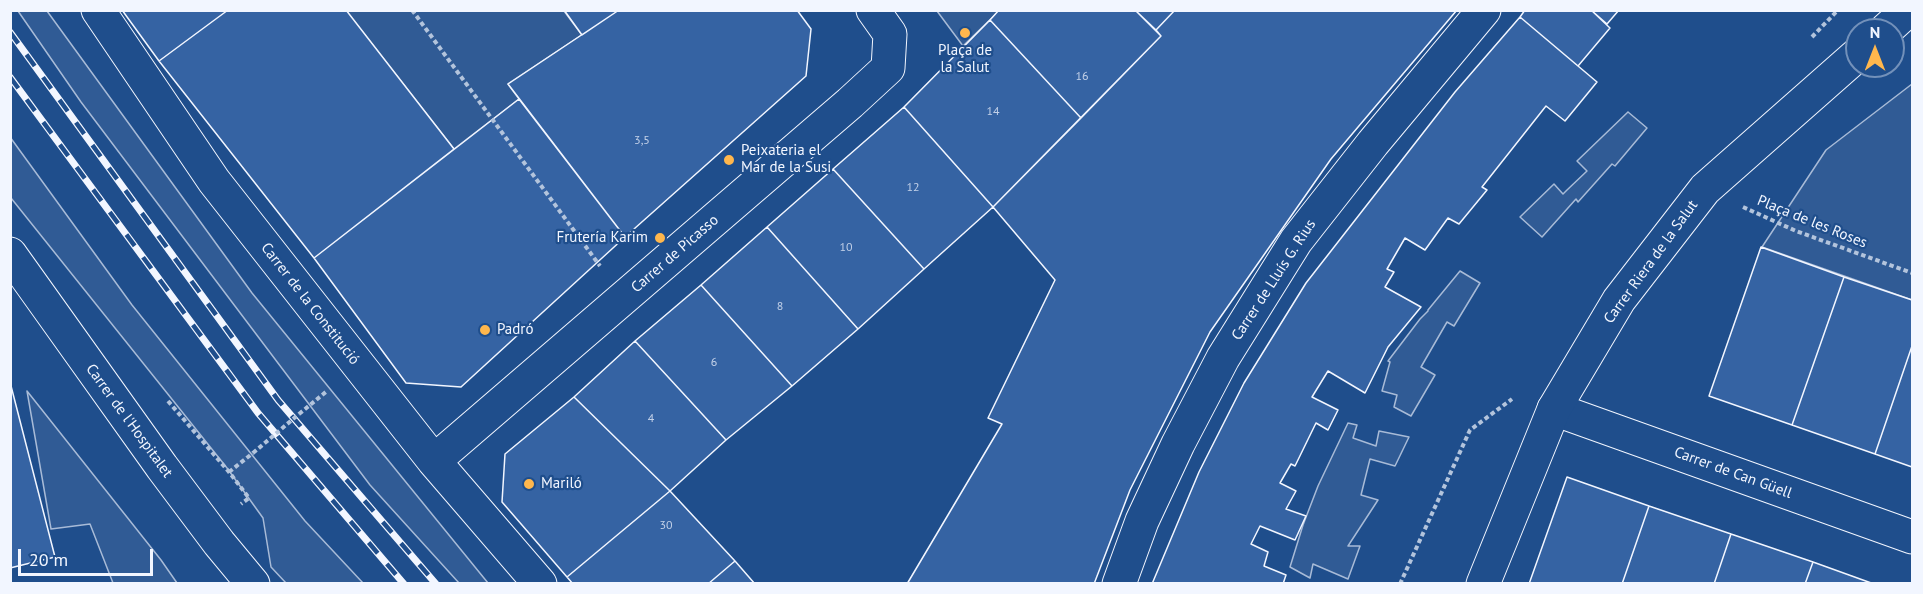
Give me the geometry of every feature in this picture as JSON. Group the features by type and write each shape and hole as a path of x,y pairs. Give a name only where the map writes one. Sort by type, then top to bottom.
{"street":[{"name":"Carrer de la Constitució","path":"98,10 214,181 434,461 540,584"},
{"name":"Carrer de Lluís G. Rius","path":"1119,584 1142,522 1183,435 1223,358 1296,241 1373,143 1484,10"},
{"name":"Carrer de Picasso","path":"434,461 888,68 881,22"},
{"name":"Carrer Riera de la Salut","path":"1483,584 1554,409 1619,300 1705,189 1845,66"},
{"name":"Carrer de l'Hospitalet","path":"10,254 162,467 253,584"},
{"name":"Carrer de Can Güell","path":"1554,409 1912,537"}],"path":[{"path":"412,10 624,298"},
{"name":"Plaça de les Roses","path":"1705,189 1796,231 1912,273"},
{"path":"229,472 332,387"}],"shaded area":[{"path":"18,11 47,11 252,293 488,583 459,583 370,485 81,102"},
{"path":"346,11 564,11 582,35 508,84 519,99 454,149"},
{"name":"Plaça de la Salut","path":"937,11 999,11 963,46"},
{"path":"1912,84 1912,300 1762,247 1826,150"},
{"path":"1628,112 1647,128 1615,166 1612,164 1578,202 1576,199 1542,237 1520,217 1554,184 1563,194 1587,171 1577,161"},
{"path":"10,137 132,305 305,521 363,583 286,583 271,567 263,518 227,468 11,198"},
{"path":"1460,271 1480,283 1454,326 1447,322 1421,367 1435,375 1411,416 1394,407 1397,395 1382,391 1390,362 1388,361"},
{"path":"27,391 177,583 113,583 90,524 51,529"},
{"path":"1348,423 1357,425 1353,438 1376,446 1379,431 1409,437 1395,466 1370,459 1361,495 1378,500 1348,546 1360,546 1348,579 1313,564 1310,578 1290,567 1318,486"}],"building":[{"path":"122,10 228,10 159,61"},
{"path":"228,10 346,10 454,149 314,258 159,61"},
{"path":"564,10 619,10 582,35"},
{"path":"619,10 797,10 811,29 806,76 625,237 508,84"},
{"path":"999,10 1135,10 1161,36 1081,118 990,20"},
{"path":"1135,10 1175,10 1156,30"},
{"path":"1175,10 1457,10 1331,159 1210,332 1130,490 1094,584 907,584 1002,424 988,418 1055,280 993,207 1161,36 1156,30"},
{"path":"1525,10 1591,10 1610,28 1578,66 1520,17"},
{"path":"1591,10 1619,10 1607,24"},
{"path":"1520,17 1597,82 1565,121 1546,106 1482,187 1487,190 1459,224 1448,218 1425,250 1405,238 1387,269 1394,272 1385,287 1421,307 1388,347 1365,393 1328,371 1312,397 1338,410 1328,430 1316,423 1295,466 1291,464 1280,483 1296,491 1286,509 1306,516 1295,540 1260,526 1251,544 1268,552 1264,566 1286,575 1283,584 1152,584 1199,472 1244,383 1306,283 1455,92"},
{"path":"990,20 1081,118 993,207 904,107"},
{"path":"519,99 625,237 461,387 406,383 314,258"},
{"path":"904,107 993,207 924,269 833,169"},
{"path":"833,169 924,269 858,329 767,227"},
{"path":"767,227 858,329 792,386 701,285"},
{"path":"1761,247 1844,277 1792,425 1709,396"},
{"path":"1844,277 1912,300 1912,346 1875,454 1792,425"},
{"path":"701,285 792,386 726,440 635,341"},
{"path":"635,341 726,440 670,491 574,397"},
{"path":"1912,346 1912,467 1875,454"},
{"path":"10,382 55,557 10,568"},
{"path":"574,397 670,491 567,577 502,502 505,454"},
{"path":"1567,477 1649,506 1622,584 1529,584"},
{"path":"670,491 735,561 708,584 573,584 567,577"},
{"path":"1649,506 1731,534 1714,584 1622,584"},
{"path":"1731,534 1813,562 1805,584 1714,584"},
{"path":"735,561 755,584 708,584"},
{"path":"1813,562 1874,584 1805,584"}],"railway":[{"path":"10,32 278,400 436,584"},
{"path":"10,77 258,413 404,584"}],"place":[{"name":"Plaça de la Salut","path":"965,33"},
{"name":"Peixateria el Mar de la Susi","path":"729,160"},
{"name":"Frutería Karim","path":"660,238"},
{"name":"Padró","path":"485,330"},
{"name":"Mariló","path":"529,484"}]}
